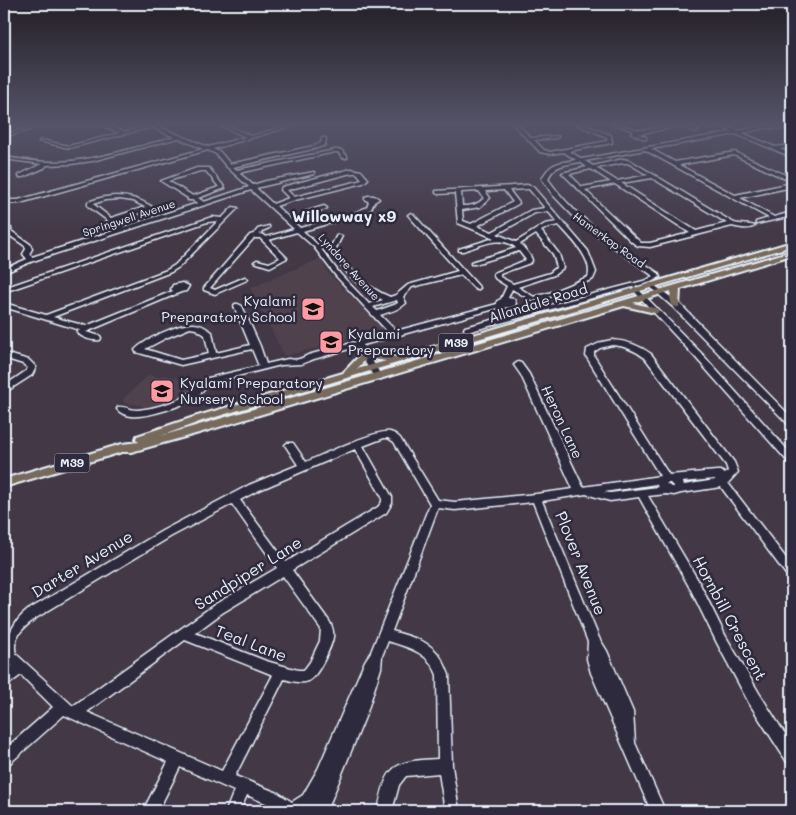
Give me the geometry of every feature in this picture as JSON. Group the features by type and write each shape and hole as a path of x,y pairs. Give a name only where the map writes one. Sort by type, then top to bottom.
{"main road":[{"name":"Allandale Road","path":"4,483 122,448 134,441 198,419 344,376 376,372 403,359 792,244"},
{"path":"726,263 792,249"},
{"name":"Allandale Road","path":"122,448 131,448 195,430 376,372 792,254"},
{"path":"676,287 674,298 676,305"},
{"path":"621,304 637,305 655,311"},
{"path":"344,376 365,355 403,359"}],"street":[{"path":"38,162 83,162"},
{"path":"4,202 18,202 159,162"},
{"name":"Lyndore Avenue","path":"225,162 322,252 338,275 395,335"},
{"path":"229,166 247,162"},
{"path":"237,173 284,162"},
{"path":"295,162 300,166"},
{"name":"Hamerkop Road","path":"468,329 649,282 657,277 656,274 567,210 554,195 545,179 550,170 556,165 572,162"},
{"path":"587,162 695,233"},
{"path":"626,162 566,172 565,174 640,245 650,245 732,224"},
{"path":"626,162 740,227 792,214"},
{"path":"671,162 774,219"},
{"path":"675,164 686,162"},
{"path":"754,162 792,180"},
{"path":"21,176 38,169 46,163"},
{"path":"262,167 268,173"},
{"path":"191,198 222,188 222,185 207,169 200,169 164,180 191,198 202,204"},
{"path":"270,205 361,182 365,179 359,172 353,171 285,187 284,190 292,199"},
{"path":"252,188 312,173"},
{"path":"581,189 653,176"},
{"path":"735,197 792,185"},
{"name":"Springwell Avenue","path":"6,269 252,188"},
{"path":"471,227 516,203 505,188"},
{"path":"438,192 505,188 531,188 586,252 593,272 591,278 554,294 534,298 512,287 496,274 530,260 519,246 460,222 458,191"},
{"path":"460,208 475,207 486,202 487,198 482,190"},
{"path":"111,220 149,207 135,198 112,197 90,203 111,220 124,230"},
{"path":"245,279 215,292 206,289 250,238 329,222 365,211 371,207 372,201"},
{"path":"47,317 169,271 177,266 235,208"},
{"path":"305,212 324,208"},
{"path":"461,250 495,236 533,212 549,208"},
{"path":"315,210 329,222"},
{"path":"411,215 477,288"},
{"path":"4,290 205,221 212,219 223,220"},
{"path":"473,263 519,246 537,231 548,225 560,223"},
{"path":"258,262 270,265 284,258 261,237 260,230 267,227"},
{"path":"9,229 8,232 27,244 29,248 26,254 34,259"},
{"path":"506,302 508,289 552,274 560,268 556,254 537,231"},
{"path":"339,236 333,248 347,270 367,290 390,300"},
{"path":"369,306 399,298 410,286 463,272"},
{"path":"650,285 676,305 792,423"},
{"path":"635,289 732,392 792,461"},
{"path":"97,338 82,334 81,332 86,328 178,291"},
{"path":"121,409 134,413 159,407 190,397 205,382 283,363 299,363 311,357 395,335 526,295"},
{"path":"376,314 399,306 402,303 399,298"},
{"path":"4,306 86,328"},
{"path":"238,306 264,368"},
{"path":"213,356 209,334 194,326 185,327 147,344 139,350 181,363 213,356 256,346"},
{"path":"584,491 610,497 666,490 672,492 722,478 733,471 731,464 648,356 635,346 624,342 616,342 594,348 590,351 590,356 667,479 679,485 679,489"},
{"path":"358,344 376,372"},
{"path":"4,355 31,364 32,370 4,390"},
{"name":"Heron Lane","path":"518,365 525,374 584,491"},
{"name":"Darter Avenue","path":"293,811 273,798 225,780 68,710 9,654 8,634 32,614 166,534 233,498 304,466 384,435 394,437 435,504"},
{"name":"Sandpiper Lane","path":"68,710 218,610 386,506 387,497 357,444"},
{"path":"290,445 304,466"},
{"path":"293,811 297,806 317,807 360,712 375,668 376,656 435,504 455,506 536,498 667,479 722,478"},
{"path":"722,478 792,574"},
{"path":"666,490 661,483 667,479"},
{"name":"Hornbill Crescent","path":"642,494 695,586 721,639 754,698 792,757"},
{"path":"233,498 285,568"},
{"name":"Plover Avenue","path":"536,498 594,642 593,660 595,669 658,811"},
{"name":"Teal Lane","path":"184,634 281,672 301,677 308,675 313,669 327,638 328,631 285,568"},
{"path":"385,634 424,648 439,661 443,675 445,766 452,811"},
{"path":"4,680 21,667"},
{"path":"225,780 281,672"},
{"path":"4,759 68,710"},
{"path":"150,811 177,759"},
{"path":"385,811 393,780 399,771 409,768 445,766"},
{"path":"233,811 242,787"}],"shaded area":[{"name":"Kyalami Preparatory School","path":"321,258 328,273 386,330 284,355 250,288"},
{"name":"Kyalami Preparatory Nursery School","path":"148,375 156,377 166,375 186,381 195,392 187,396 186,393 175,396 176,399 149,407 124,403 123,399"}],"place":[{"name":"Kyalami Preparatory School","path":"313,309"},
{"name":"Kyalami Preparatory","path":"331,342"},
{"name":"Kyalami Preparatory Nursery School","path":"162,391"}],"district":[{"name":"Willowway x9","path":"344,216"}]}
